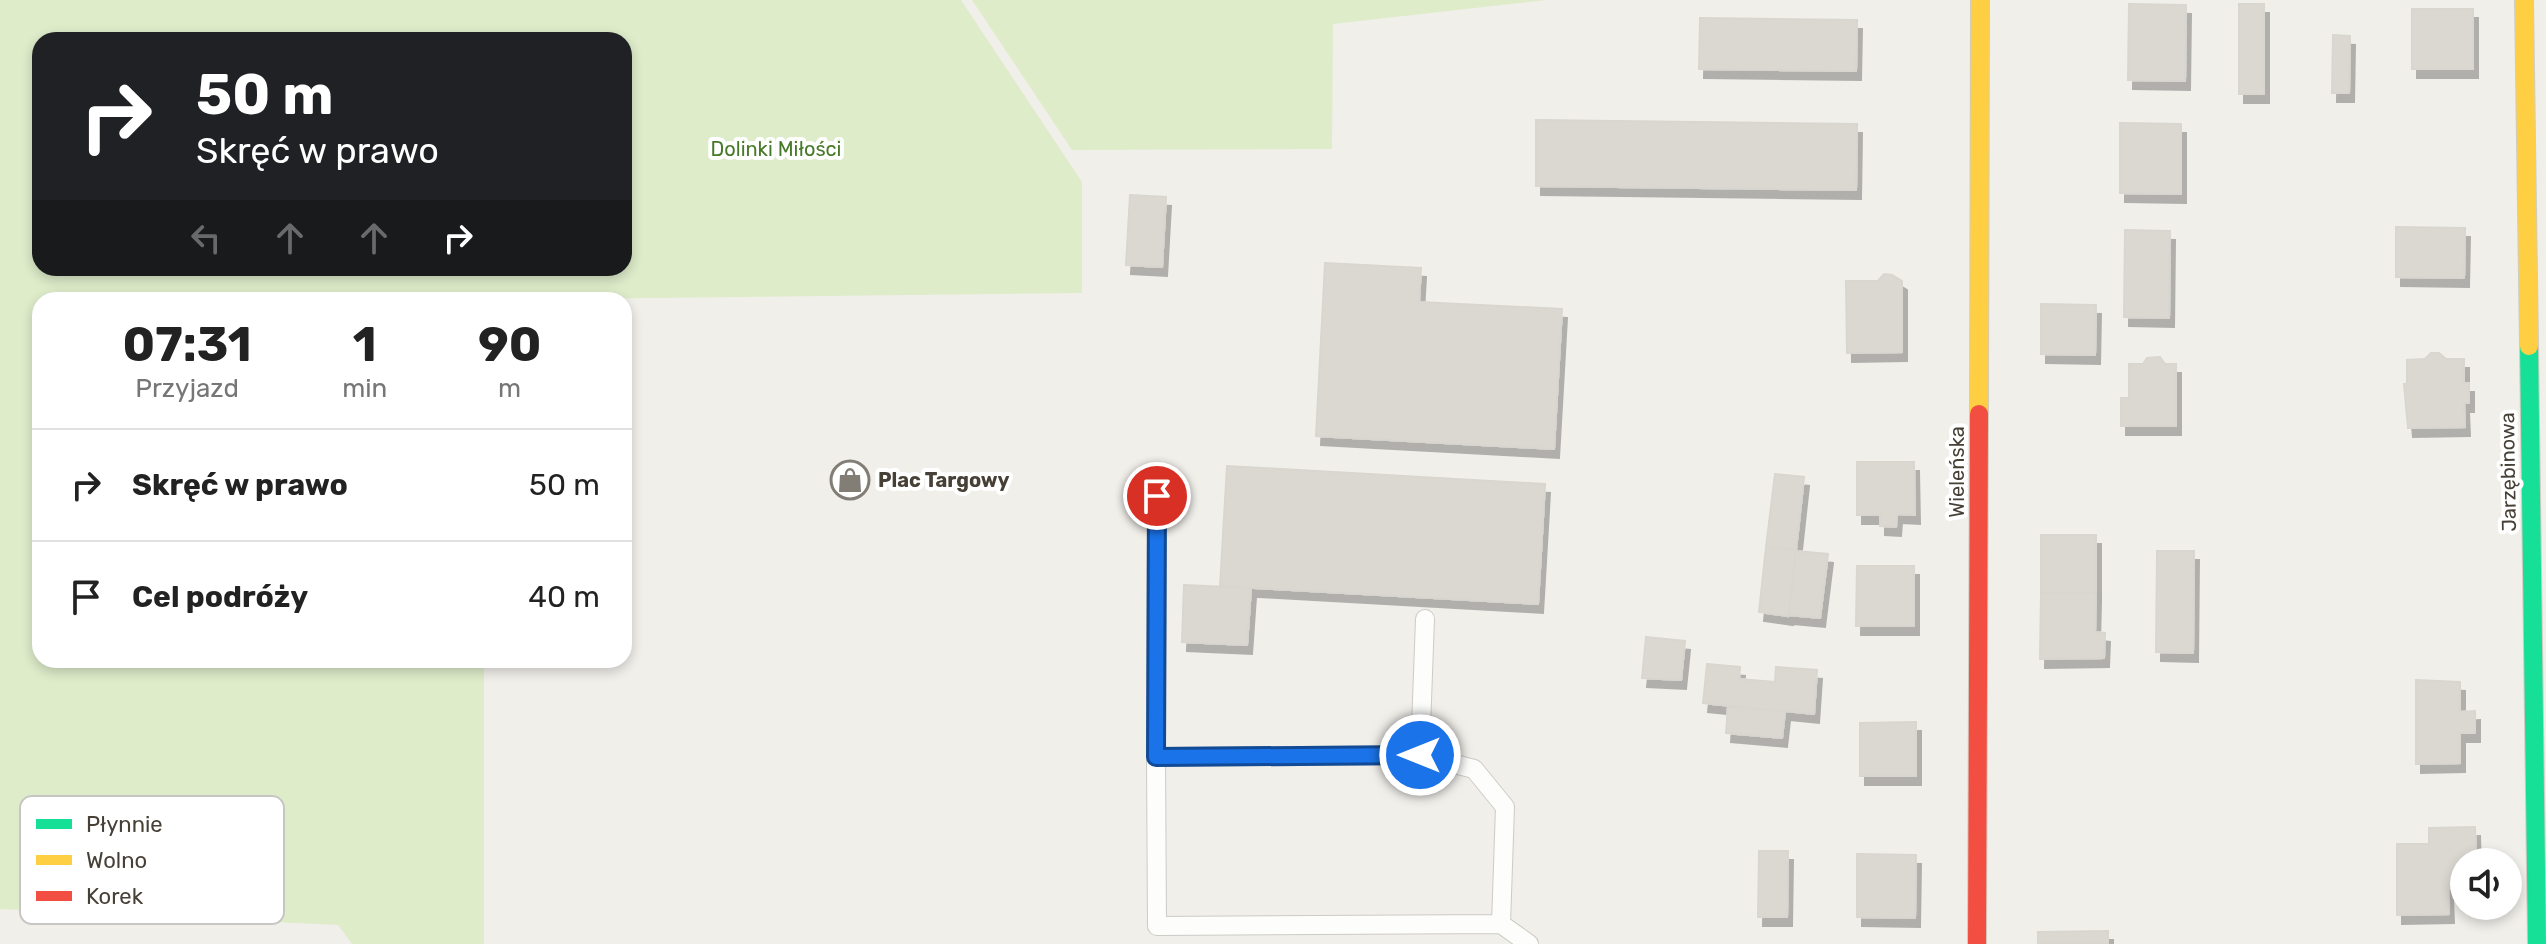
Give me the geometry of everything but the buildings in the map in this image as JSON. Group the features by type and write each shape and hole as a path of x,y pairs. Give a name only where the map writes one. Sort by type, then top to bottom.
{"street":[{"name":"Wieleńska","path":"1977,944 1980,0"},
{"name":"Jarzębinowa","path":"2524,0 2537,944"}],"lane":[{"path":"1157,496 1157,926 1501,924 1529,944"},
{"path":"1420,755 1425,619"},
{"path":"1156,757 1420,755 1474,769 1505,807 1501,924"}],"green space":[{"name":"Dolinki Miłości","path":"0,0 961,0 1082,182 1082,293 632,298 632,292 32,292 32,668 484,668 484,944 352,944 338,925 284,922 284,796 20,796 20,910 0,909"},
{"path":"972,0 1547,0 1333,24 1332,149 1072,150"}],"traffic: fast":[{"path":"2529,346 2537,944"}],"traffic: slow":[{"path":"1979,414 1980,0"},
{"path":"2524,0 2529,346"}],"traffic: jam":[{"path":"1977,944 1979,414"}],"place":[{"name":"Plac Targowy","path":"850,480"}],"route":[{"path":"1157,496 1156,757 1420,755"}]}
